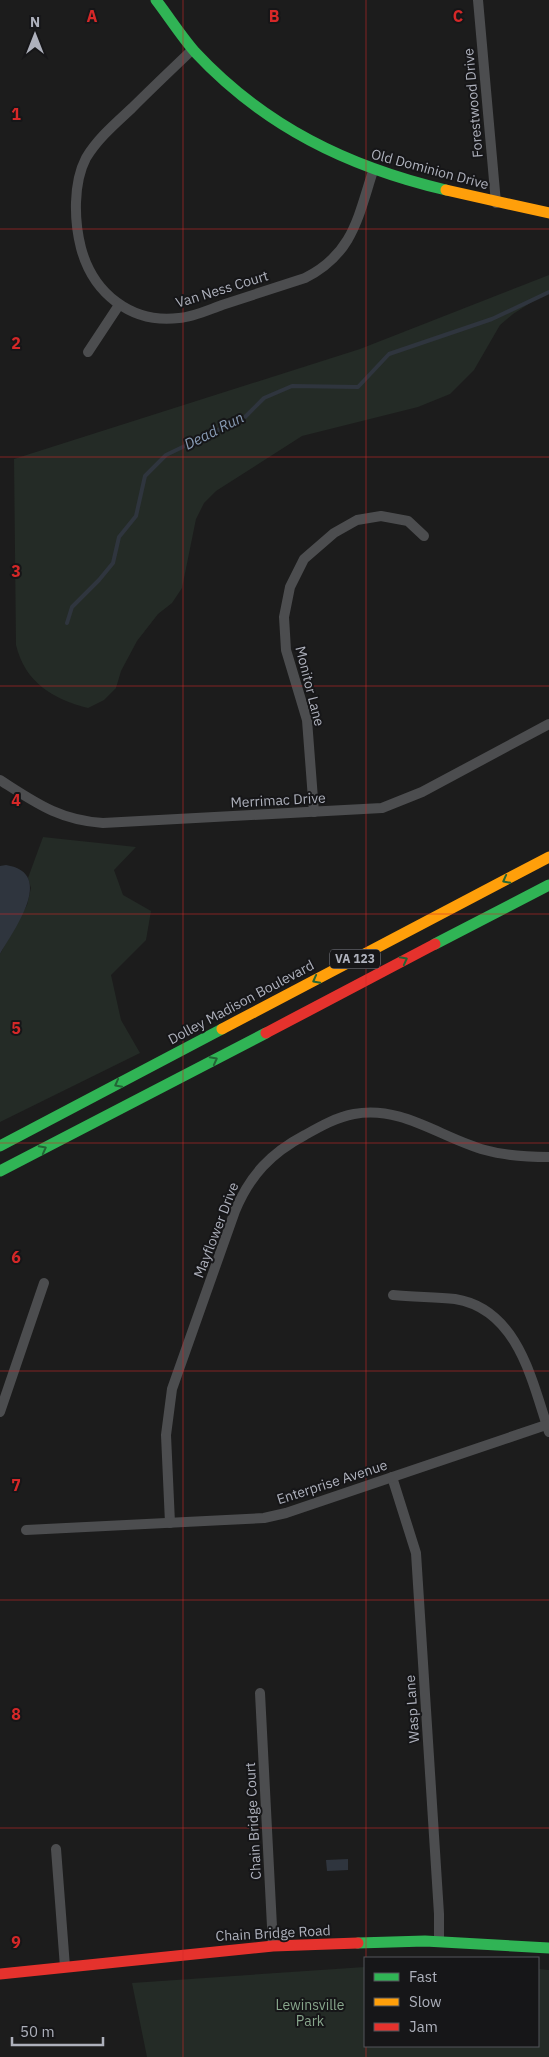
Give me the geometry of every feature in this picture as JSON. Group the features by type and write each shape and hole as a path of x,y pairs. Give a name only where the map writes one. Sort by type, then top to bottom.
{"main road":[{"name":"Old Dominion Drive","path":"156,0 192,50 212,72 260,112 317,146 374,171 496,203 549,213"},
{"name":"Dolley Madison Boulevard","path":"0,1146 549,857"},
{"name":"VA 123","path":"0,1171 549,885"},
{"name":"Chain Bridge Road","path":"0,1974 273,1946 439,1942 549,1948"}],"street":[{"name":"Forestwood Drive","path":"478,0 496,203"},
{"name":"Van Ness Court","path":"192,50 102,136 80,173 77,190 77,211 79,242 84,260 104,293 119,305 148,317 180,318 305,278 320,270 344,248 352,235 374,171"},
{"path":"88,352 119,305"},
{"name":"Monitor Lane","path":"314,812 307,720 286,650 284,617 290,587 304,559 334,533 357,520 381,516 408,521 424,536"},
{"name":"Merrimac Drive","path":"0,780 45,809 84,822 103,823 382,808 396,804 549,724"},
{"name":"Mayflower Drive","path":"170,1523 166,1435 172,1389 235,1211 243,1192 266,1161 281,1148 329,1122 354,1114 371,1112 404,1117 483,1150 504,1155 549,1157"},
{"path":"0,1412 44,1283"},
{"path":"393,1295 455,1300 485,1310 498,1320 518,1345 548,1427"},
{"name":"Enterprise Avenue","path":"26,1530 264,1518 286,1513 548,1427"},
{"name":"Wasp Lane","path":"392,1477 416,1553 439,1914 439,1942"},
{"name":"Chain Bridge Court","path":"260,1693 273,1946"},
{"path":"56,1848 65,1968"}],"green space":[{"path":"549,275 549,293 513,314 500,325 474,370 450,394 418,407 302,436 216,491 204,503 196,519 182,588 172,603 158,614 137,641 121,671 116,688 104,700 88,708 63,700 33,679 20,658 16,645 14,459 360,349"},
{"path":"43,837 136,847 114,870 123,895 151,911 146,940 111,975 121,1020 140,1053 0,1122 0,954 27,905 31,888 28,878"},
{"name":"Lewinsville Park","path":"364,1967 364,2047 539,2047 539,1969 549,1970 549,2057 147,2057 132,1983"}],"shaded area":[{"path":"6,865 21,870 28,879 30,891 21,918 0,954 0,866"},
{"path":"348,1859 348,1870 327,1871 326,1860"}],"waterway":[{"name":"Dead Run","path":"67,623 72,607 113,563 119,537 136,516 145,476 166,455 245,417 264,398 292,386 358,387 389,354 492,319 549,292"}],"traffic: fast":[{"path":"156,0 195,52 250,102 279,122 342,156 410,181 446,190"},
{"path":"435,944 549,885"},
{"path":"0,1146 222,1029"},
{"path":"0,1171 266,1033"},
{"path":"358,1943 425,1941 549,1948"}],"traffic: slow":[{"path":"446,190 549,213"},
{"path":"222,1029 549,857"}],"traffic: jam":[{"path":"266,1033 435,944"},
{"path":"0,1974 273,1946 358,1943"}]}
